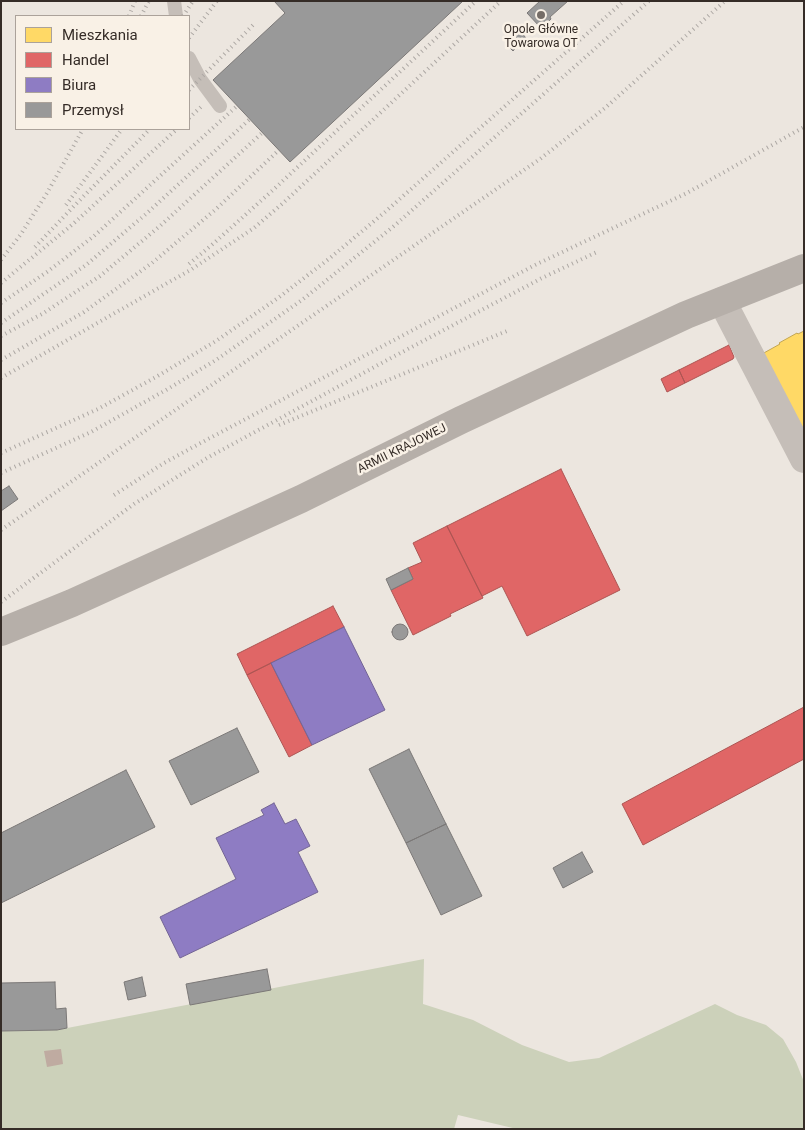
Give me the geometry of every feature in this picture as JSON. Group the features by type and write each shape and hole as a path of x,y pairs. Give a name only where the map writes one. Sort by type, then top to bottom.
{"main road":[{"name":"ARMII KRAJOWEJ","path":"1,632 72,604 302,499 461,420 686,315 804,268"}],"street":[{"path":"722,301 804,459"}],"lane":[{"path":"174,1 176,15"},
{"path":"190,60 200,79 220,106"}],"green space":[{"path":"424,959 423,1004 473,1020 522,1045 569,1062 599,1058 715,1004 737,1015 766,1025 783,1039 796,1062 804,1082 804,1129 517,1129 458,1115 454,1129 1,1129 1,1031 57,1030"}],"building: Mieszkania":[{"path":"804,331 804,433 762,354 797,333"}],"building: Handel":[{"path":"729,345 734,357 733,359 685,383 679,370"},
{"path":"679,370 685,383 667,392 661,379"},
{"path":"561,469 620,590 527,636 502,586 482,596 447,526"},
{"path":"447,526 483,598 413,635 391,590 413,579 408,568 422,562 413,543"},
{"path":"333,606 344,627 247,675 237,654"},
{"path":"271,663 312,745 289,757 247,675"},
{"path":"804,707 804,759 643,845 622,804"}],"building: Biura":[{"path":"344,627 385,710 312,745 271,663"},
{"path":"274,803 285,824 296,819 310,846 298,852 318,892 180,958 160,917 236,879 216,838 264,815 261,810"}],"building: Przemysł":[{"path":"274,1 463,1 290,162 213,80 285,13"},
{"name":"Opole Główne Towarowa OT","path":"540,1 568,1 550,17 551,19 544,26 542,24 540,27 527,13"},
{"path":"519,30 526,38 513,51 505,43"},
{"path":"9,486 18,499 1,511 1,491"},
{"path":"408,568 413,579 391,590 386,579"},
{"path":"400,624 408,632 400,640 392,632"},
{"path":"237,728 259,772 191,805 169,761"},
{"path":"409,749 446,824 406,843 369,769"},
{"path":"126,770 155,827 1,903 1,833"},
{"path":"446,824 482,896 441,915 406,843"},
{"path":"582,852 593,872 563,888 553,868"},
{"path":"267,969 271,990 190,1005 186,984"},
{"path":"142,977 146,996 128,1000 124,982"},
{"path":"55,982 56,1009 66,1008 67,1028 57,1030 1,1031 1,983"}],"building: Inne":[{"path":"61,1049 63,1064 47,1067 44,1051"}],"railway":[{"path":"129,15 135,1"},
{"path":"142,15 149,1"},
{"path":"184,15 193,1"},
{"path":"190,37 217,1"},
{"path":"189,264 273,190 476,1"},
{"path":"1,378 192,269 254,228 501,1"},
{"path":"1,453 98,409 156,377 216,341 278,298 385,212 624,1"},
{"path":"1,473 91,432 166,390 216,360 302,300 394,226 649,1"},
{"path":"1,530 540,159 605,108 725,1"},
{"path":"190,89 254,24"},
{"path":"190,117 203,105"},
{"path":"1,303 47,272 94,236 237,106"},
{"path":"1,323 86,265 146,214 250,119"},
{"path":"114,495 195,446 535,265 687,193 804,127"},
{"path":"1,260 21,234 47,193 82,130"},
{"path":"66,205 121,130"},
{"path":"35,247 149,130"},
{"path":"1,283 73,224 176,130"},
{"path":"1,336 42,314 100,276 160,226 262,133"},
{"path":"1,360 84,312 152,263 215,210 279,150"},
{"path":"1,602 134,504 207,458 542,278 599,251"},
{"path":"279,425 507,331"}],"place":[{"name":"Opole Główne Towarowa OT","path":"541,15"}]}
